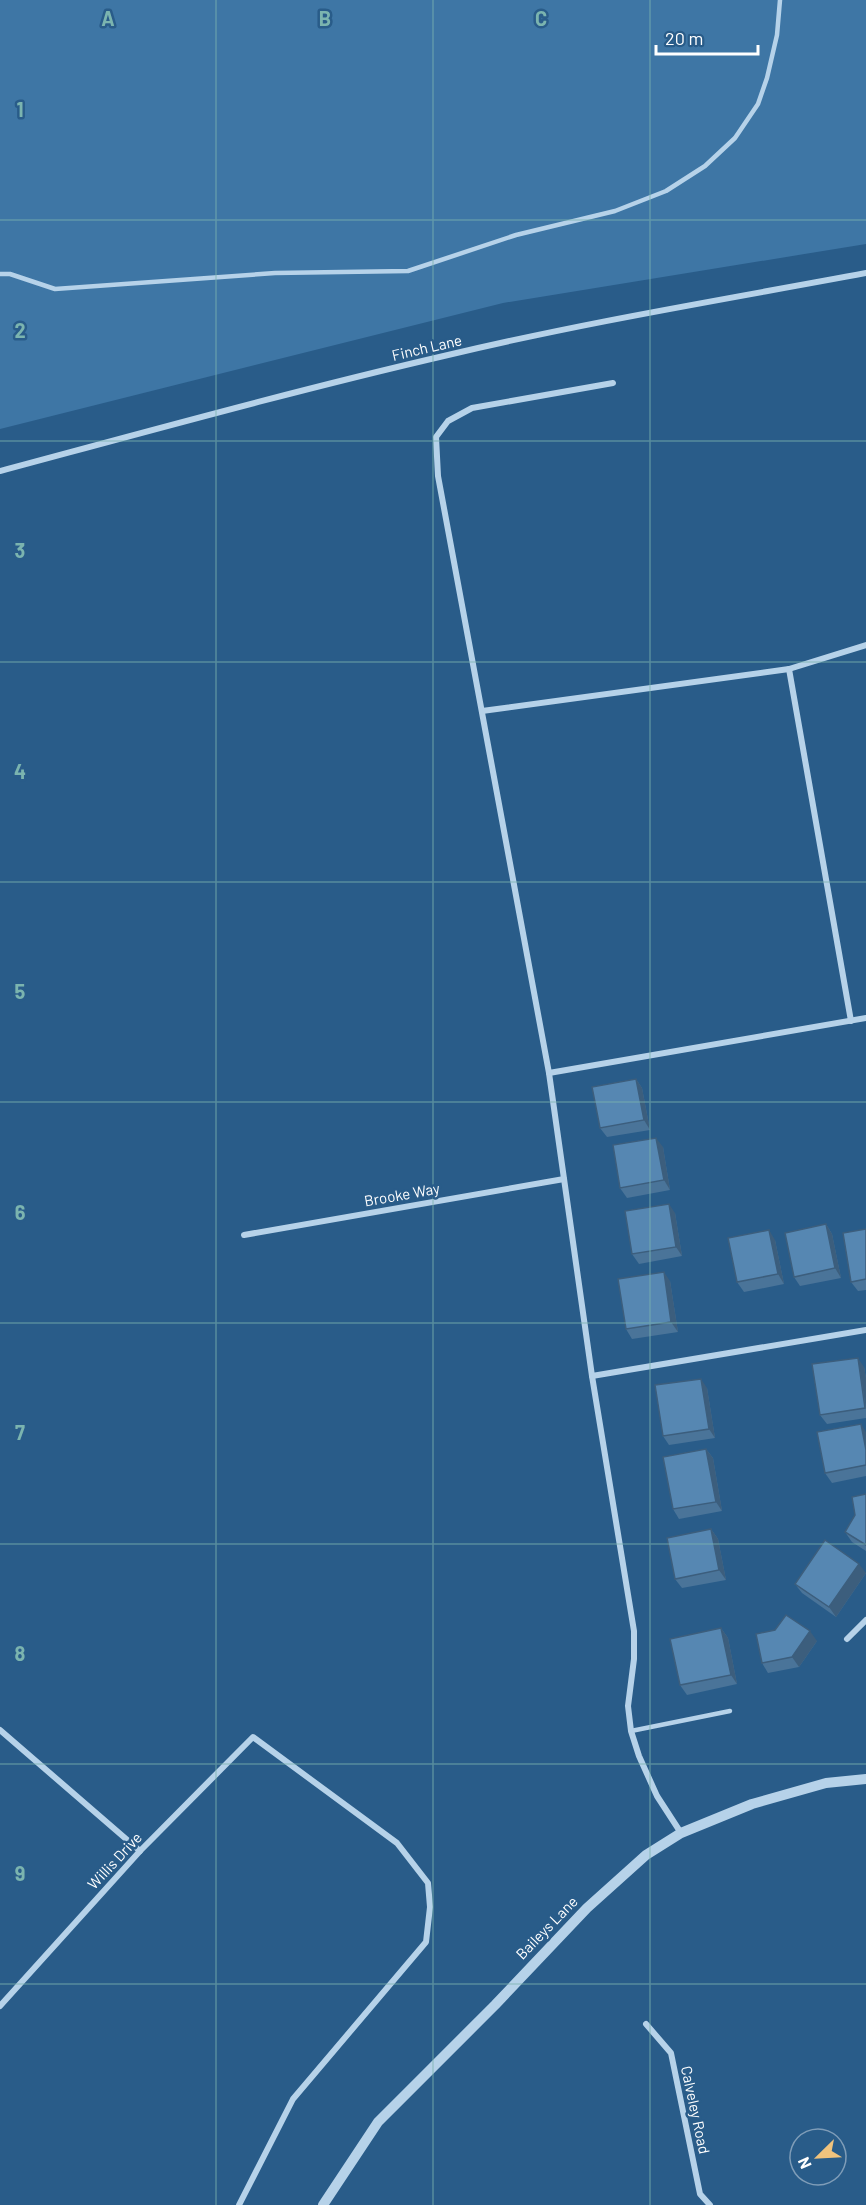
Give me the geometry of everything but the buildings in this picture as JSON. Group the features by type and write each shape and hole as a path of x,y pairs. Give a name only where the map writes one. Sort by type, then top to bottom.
{"street":[{"name":"Finch Lane","path":"0,471 246,405 449,354 650,313 866,273"},
{"path":"613,383 472,408 448,421 436,437 438,476 549,1073 592,1376 634,1630 634,1659 628,1706 631,1731 639,1756 657,1796 681,1833"},
{"path":"482,711 789,669 866,645"},
{"path":"789,669 851,1021"},
{"path":"549,1073 866,1018"},
{"name":"Brooke Way","path":"244,1235 564,1179"},
{"path":"592,1376 866,1330"},
{"path":"847,1639 866,1620"},
{"path":"0,1730 140,1851"},
{"name":"Willis Drive","path":"0,2006 140,1851 253,1737 397,1843 428,1883 430,1907 426,1942 392,1985 293,2099 239,2205"},
{"name":"Baileys Lane","path":"323,2205 378,2122 495,2005 587,1908 646,1855 681,1833 763,1801 826,1782 866,1779"},
{"name":"Calveley Road","path":"646,2024 671,2054 700,2194 710,2205"}],"lane":[{"path":"0,274 10,274 55,289 275,273 408,270 516,235 615,211 666,191 705,166 735,138 758,104 768,78 777,35 780,0"},
{"path":"631,1731 730,1712"}],"shaded area":[{"path":"0,0 866,0 866,244 503,303 0,429"}]}
